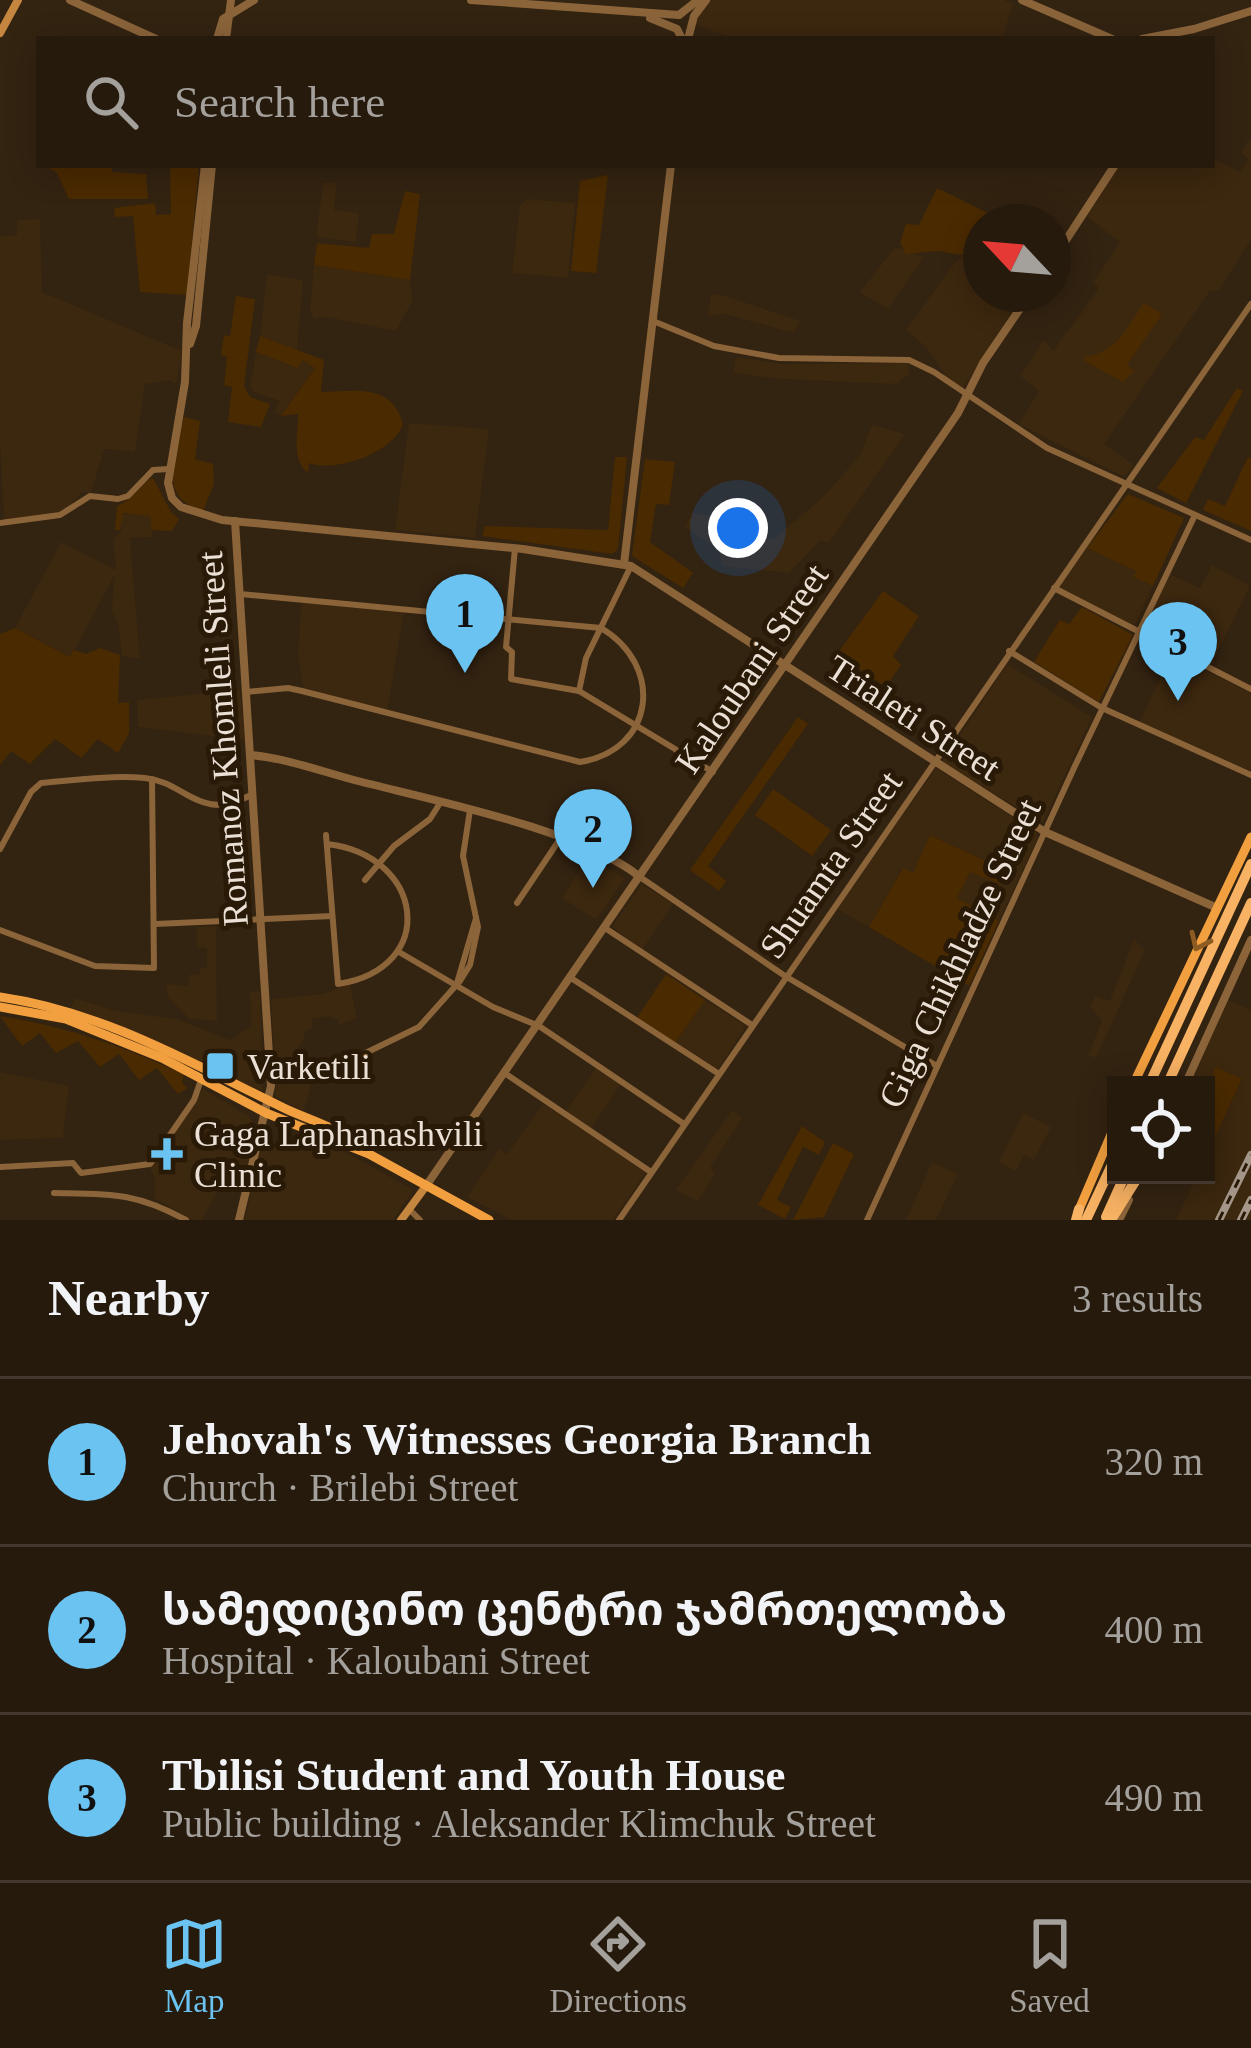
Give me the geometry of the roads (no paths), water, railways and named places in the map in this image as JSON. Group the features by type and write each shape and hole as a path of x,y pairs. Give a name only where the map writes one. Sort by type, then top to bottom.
{"highway":[{"path":"1153,1076 1251,865"},
{"path":"1171,1076 1251,903"},
{"path":"1079,1217 1107,1171"},
{"path":"1113,1219 1123,1184"},
{"path":"1113,1219 1134,1184"}],"main road":[{"path":"0,33 18,0"},
{"path":"1137,1076 1251,837"},
{"path":"0,997 80,1014 169,1051 340,1133 489,1220"},
{"path":"0,1006 80,1023 202,1077 266,1113 369,1154"},
{"path":"1079,1217 1107,1146"},
{"path":"401,1220 426,1186"}],"street":[{"path":"70,0 149,36"},
{"path":"219,24 230,12 254,0"},
{"path":"471,0 613,11 658,19 681,34"},
{"path":"681,34 674,21 702,0"},
{"path":"681,34 702,0"},
{"path":"1022,0 1105,36"},
{"path":"226,36 228,1"},
{"path":"217,36 228,1"},
{"path":"613,11 681,15 690,25"},
{"path":"1192,34 1251,11"},
{"path":"0,523 61,515 90,496 128,496 146,475 168,469 188,352 187,323 208,168"},
{"path":"579,691 586,658 628,565 671,168"},
{"path":"1071,232 1113,168"},
{"name":"Shuamta Street","path":"619,1220 1251,304"},
{"name":"Kaloubani Street","path":"426,1186 786,666 1017,312"},
{"path":"652,321 714,346 779,358 909,360 1047,448 1251,540"},
{"name":"Romanoz Khomleli Street","path":"168,469 172,498 181,507 235,521 269,1100 239,1220"},
{"name":"Giga Chikhladze Street","path":"867,1220 1195,515"},
{"name":"Trialeti Street","path":"235,521 515,548 628,565 1045,832 1215,908"},
{"path":"515,548 506,647 512,652 511,679 579,691 712,772"},
{"path":"1054,587 1251,689"},
{"path":"239,594 601,628 628,649 641,676 645,706 638,724 604,755 580,762 302,691 246,692"},
{"path":"1009,651 1102,708 1251,775"},
{"path":"250,755 470,810 609,859 785,976 938,1066"},
{"path":"0,849 39,784 152,779 203,804 225,803 252,793"},
{"path":"0,930 95,966 154,968 152,779"},
{"path":"517,902 583,797"},
{"path":"365,880 430,819 440,802"},
{"path":"456,986 417,1025 310,1080 419,1027 456,986 474,951 476,916 463,856 470,810"},
{"path":"327,840 380,862 392,874 404,900 406,930 399,952 376,972 338,985 327,840"},
{"path":"154,924 332,916"},
{"path":"605,928 752,1025"},
{"path":"1189,1076 1251,940"},
{"path":"399,952 493,1007 539,1026 684,1124"},
{"path":"571,978 718,1074"},
{"path":"506,1074 651,1172"},
{"path":"0,1167 73,1163 82,1173 150,1164 194,1100 202,1077"},
{"path":"53,1192 128,1194 153,1201 186,1220"},
{"path":"410,1209 420,1220"}],"railway":[{"path":"1219,1220 1251,1155"},
{"path":"1241,1220 1251,1200"}],"place":[{"name":"Jehovah's Witnesses Georgia Branch","path":"465,673"},
{"name":"Tbilisi Student and Youth House","path":"1178,701"},
{"name":"სამედიცინო ცენტრი ჯამრთელობა","path":"593,888"},
{"name":"Varketili","path":"220,1066"},
{"name":"Gaga Laphanashvili Clinic","path":"167,1154"}]}
